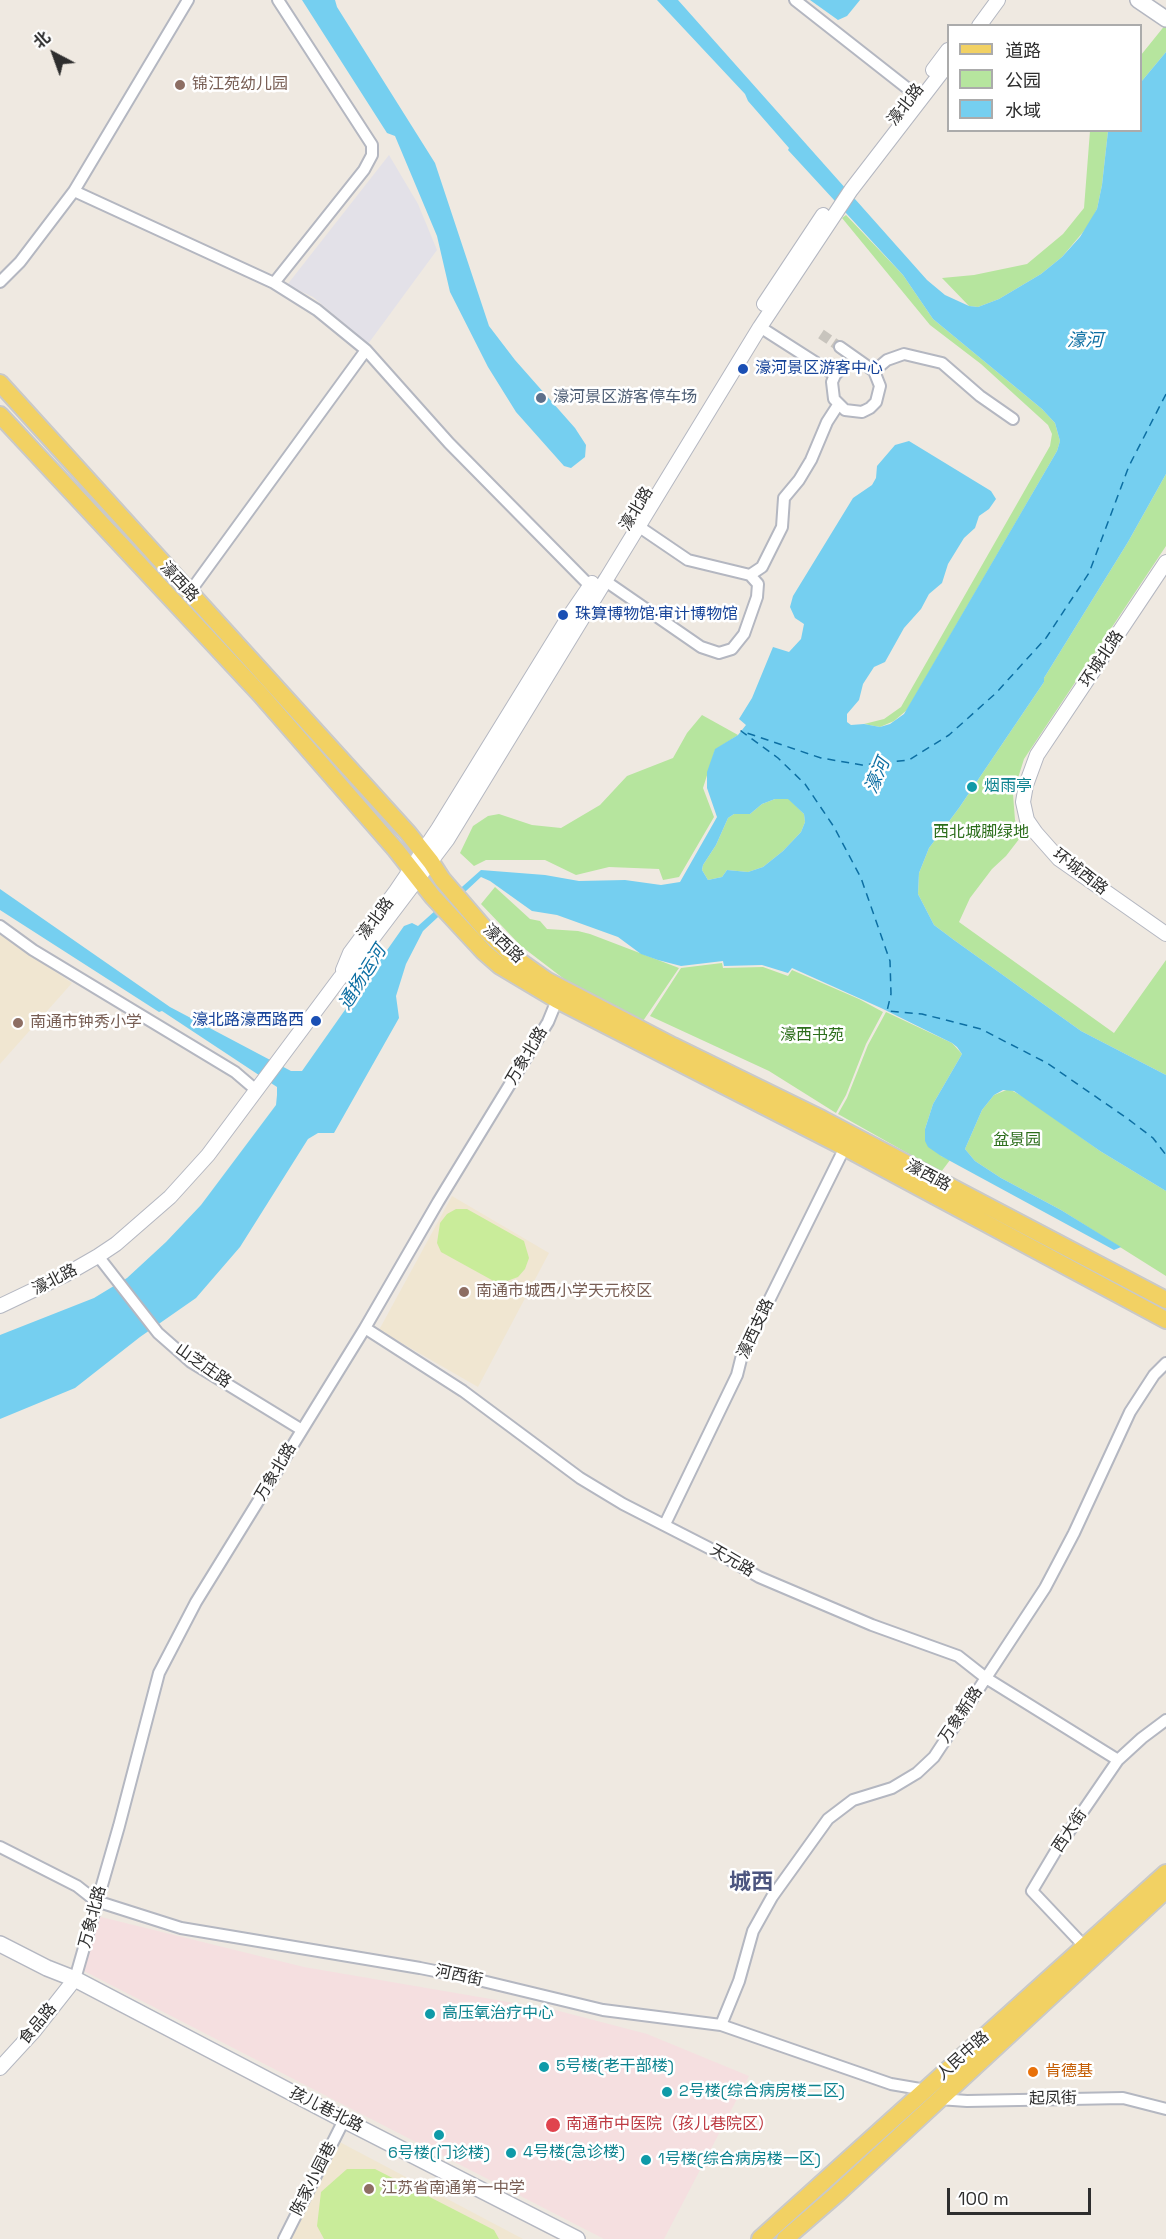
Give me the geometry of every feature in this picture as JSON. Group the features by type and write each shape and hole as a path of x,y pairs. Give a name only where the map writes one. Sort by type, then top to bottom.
{"main road":[{"path":"1138,0 1166,19"},
{"name":"濠西路","path":"0,382 408,833 442,879 515,958 546,980 673,1046 822,1119 848,1142 1166,1320"},
{"name":"濠西路","path":"0,415 260,694 433,897 500,966 557,1000 1166,1300"},
{"name":"人民中路","path":"785,2239 837,2194 933,2094 1166,1873"},
{"name":"人民中路","path":"760,2239 933,2094 1166,1890"},
{"name":"孩儿巷北路","path":"0,1935 50,1961 75,1979"},
{"name":"孩儿巷北路","path":"0,1944 46,1968 75,1979 577,2239"}],"street":[{"path":"0,282 20,262 74,191 188,0"},
{"path":"274,283 364,170 372,155 372,146 278,0"},
{"path":"795,0 918,96"},
{"path":"969,24 987,0"},
{"path":"980,24 998,0"},
{"name":"濠北路","path":"593,589 710,389 778,282 918,96 947,52"},
{"name":"濠北路","path":"918,96 947,65"},
{"path":"74,191 274,283 317,310 366,350 449,443 593,589"},
{"name":"濠北路","path":"0,1306 65,1275 116,1244 170,1197 208,1155 340,978 350,953 427,857 568,618 604,580 835,206"},
{"path":"760,327 836,375"},
{"path":"840,347 870,368 880,386 880,395 870,408 854,412 838,405 832,391 836,375 842,368 858,362 870,368"},
{"path":"189,592 366,350"},
{"path":"870,368 904,354 942,363 980,396 1014,418"},
{"path":"750,575 762,567 782,527 784,498 799,480 811,460 827,422 838,405"},
{"path":"604,580 701,647 719,653 732,649 744,634 757,597 758,585 750,575 688,560 638,526"},
{"name":"环城北路","path":"1037,755 1166,562"},
{"name":"环城西路","path":"1037,755 1026,785 1023,802 1027,820 1036,833 1059,859 1166,934"},
{"path":"0,926 33,950 258,1087"},
{"name":"万象北路","path":"75,1979 119,1826 159,1673 196,1602 365,1328 438,1202 548,1022 557,1000"},
{"name":"濠西支路","path":"665,1524 736,1375 742,1355 848,1142"},
{"name":"山芝庄路","path":"98,1256 158,1333 191,1362 302,1430"},
{"name":"天元路","path":"365,1328 463,1391 580,1478 623,1504 665,1524 759,1577 872,1624 958,1656 987,1678 1118,1760"},
{"name":"万象新路","path":"722,2025 739,1981 753,1932 771,1898 828,1818 853,1800 892,1788 917,1773 934,1757 1045,1588 1074,1533 1130,1412 1154,1375 1166,1363"},
{"name":"西大街","path":"1086,1947 1032,1891 1118,1760 1166,1720"},
{"name":"河西街","path":"0,1847 76,1886 96,1901 182,1928 470,1978 603,2010 722,2025 891,2084 933,2094"},
{"name":"食品路","path":"0,2068 34,2031 75,1979"},
{"name":"起凤街","path":"933,2094 967,2101 1123,2098 1166,2109"},
{"name":"陈家小园巷","path":"284,2239 344,2120"}],"shaded area":[{"path":"389,155 418,204 437,250 368,344 313,297 287,285"},
{"name":"南通市钟秀小学","path":"0,934 72,983 0,1064"},
{"name":"南通市城西小学天元校区","path":"452,1196 549,1253 478,1387 379,1330"},
{"name":"南通市中医院（孩儿巷院区）","path":"97,1916 304,1967 555,2010 647,2034 749,2076 664,2239 604,2239 82,1970"},
{"name":"江苏省南通第一中学","path":"334,2139 523,2239 284,2239"}],"green space":[{"path":"1166,24 1166,52 1142,81 1142,54"},
{"path":"1090,132 1108,132 1097,209 1089,225 1062,257 1041,274 999,299 978,307 969,306 942,278 974,275 1027,264 1063,234 1084,208"},
{"path":"846,215 903,275 933,319 1042,409 1055,423 1060,441 1057,451 907,710 894,721 880,727 864,724 884,719 901,707 1050,446 1052,434 1048,425 981,364 930,325 842,218"},
{"name":"西北城脚绿地","path":"1166,474 1166,546 1024,759 1013,794 1015,820 1023,834 970,898 959,922 1114,1033 1166,960 1166,1075 1081,1031 954,940 934,925 918,894 919,873 929,848 959,808 1044,682 1044,678 1128,542"},
{"path":"702,715 738,735 715,750 703,788 714,817 679,877 663,880 659,869 609,867 576,875 545,860 486,860 474,866 460,853 473,826 488,816 499,814 532,825 561,828 600,805 627,776 673,758 687,733"},
{"path":"788,798 804,814 805,822 801,832 783,851 763,867 748,872 727,870 722,877 708,880 702,870 703,865 716,845 728,818 734,814 750,814 762,804 775,799"},
{"path":"495,887 530,919 540,921 547,929 590,934 679,968 643,1021 572,985 521,946 481,904"},
{"name":"濠西书苑","path":"722,963 723,968 763,967 788,976 792,970 883,1012 866,1044 846,1095 836,1113 769,1071 650,1016 681,968"},
{"path":"886,1012 952,1043 962,1054 933,1104 925,1129 941,1156 950,1160 941,1172 838,1114 847,1098 868,1045"},
{"name":"盆景园","path":"1009,1089 1026,1098 1100,1151 1166,1191 1166,1276 1061,1210 1001,1178 975,1161 965,1149 982,1110 994,1095"},
{"path":"456,1209 467,1209 524,1241 529,1258 525,1269 518,1277 499,1284 441,1252 437,1243 440,1223 447,1214"},
{"name":"江苏省南通第一中学","path":"347,2169 375,2169 494,2230 499,2239 324,2239 317,2226 321,2192"}],"water":[{"path":"302,0 335,0 337,7 435,163 489,326 515,360 575,428 586,445 585,457 571,468 564,466 516,412 488,367 450,292 437,236 395,136 387,133"},
{"name":"濠河","path":"657,0 678,0 927,280 945,295 969,306 978,307 999,299 1041,274 1062,257 1080,237 1097,209 1108,132 1142,132 1142,81 1166,52 1166,474 1128,542 1044,678 1044,682 959,808 929,848 919,873 918,894 934,925 954,940 1081,1031 1166,1075 1166,1191 1100,1151 1014,1091 1003,1090 994,1095 982,1110 965,1149 975,1161 1001,1178 1061,1210 1121,1247 1114,1250 928,1147 925,1141 925,1129 933,1104 962,1054 952,1043 792,968 788,973 762,965 724,966 723,961 681,966 658,960 641,954 618,937 557,915 532,911 481,877 423,931 406,964 396,996 399,1018 334,1133 318,1133 308,1139 240,1247 196,1298 140,1337 75,1388 0,1419 0,1335 94,1298 127,1278 201,1205 276,1105 277,1087 162,1011 159,1012 0,910 0,889 170,1007 291,1071 302,1071 404,926 412,923 418,926 481,870 545,875 579,881 625,880 661,885 680,882 717,817 707,788 707,772 715,749 738,735 746,725 739,719 752,698 773,647 789,652 801,639 804,624 795,618 790,607 793,596 853,498 872,485 876,478 877,466 895,445 909,441 991,491 996,499 989,509 979,516 975,528 964,538 948,564 942,583 929,594 921,609 904,628 885,662 874,667 863,684 859,700 847,714 847,722 851,725 864,724 880,727 890,724 904,714 1057,451 1060,441 1055,423 1042,409 933,319 903,275 788,150 789,148 748,101 745,94","holes":["775,799 788,799 804,814 805,822 801,832 763,867 748,872 727,870 722,877 708,880 702,870 703,865 716,845 728,818 734,814 750,814 762,804"]},
{"path":"810,0 860,0 847,16 838,20"}],"ferry route":[{"path":"1166,394 1129,466 1089,573 1046,638 996,693 949,735 909,760 862,765 821,758 741,731 778,758 805,784 834,827 861,878 890,961 891,994 887,1011 922,1014 981,1029 1047,1063 1153,1138 1166,1155"}],"tunnel":[{"path":"821,334 840,347"}],"place":[{"name":"锦江苑幼儿园","path":"180,85"},
{"name":"濠河景区游客中心","path":"743,369"},
{"name":"濠河景区游客停车场","path":"541,398"},
{"name":"珠算博物馆·审计博物馆","path":"563,615"},
{"name":"烟雨亭","path":"972,787"},
{"name":"濠北路濠西路西","path":"316,1021"},
{"name":"南通市钟秀小学","path":"18,1023"},
{"name":"南通市城西小学天元校区","path":"464,1292"},
{"name":"高压氧治疗中心","path":"430,2014"},
{"name":"5号楼(老干部楼)","path":"544,2067"},
{"name":"肯德基","path":"1033,2072"},
{"name":"2号楼(综合病房楼二区)","path":"667,2092"},
{"name":"南通市中医院（孩儿巷院区）","path":"553,2125"},
{"name":"6号楼(门诊楼)","path":"439,2135"},
{"name":"4号楼(急诊楼)","path":"511,2153"},
{"name":"1号楼(综合病房楼一区)","path":"646,2160"},
{"name":"江苏省南通第一中学","path":"369,2189"}],"district":[{"name":"城西","path":"751,1883"}],"water label":[{"name":"通扬运河","path":"363,978"}]}
